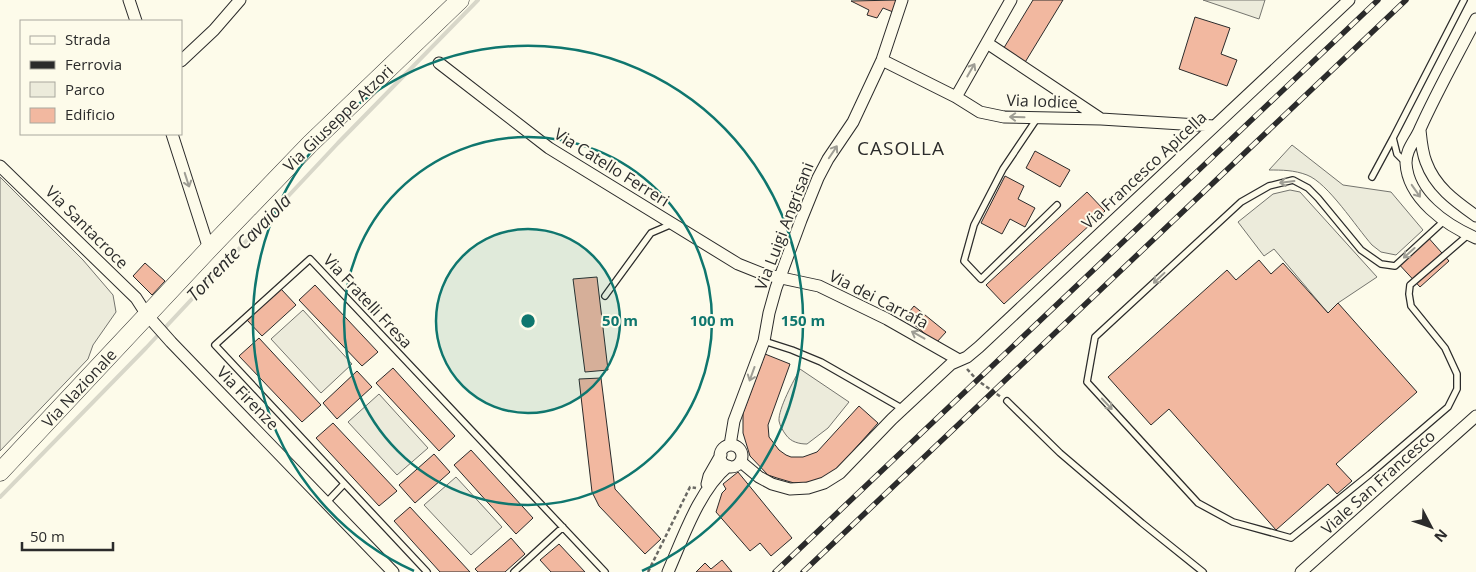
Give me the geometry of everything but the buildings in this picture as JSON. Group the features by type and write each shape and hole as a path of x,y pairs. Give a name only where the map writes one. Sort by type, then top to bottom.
{"main road":[{"name":"Via Giuseppe Atzori","path":"153,314 209,249 310,144 460,0"},
{"name":"Via Nazionale","path":"0,472 153,314"}],"street":[{"path":"129,0 136,20"},
{"path":"182,60 214,30 240,0"},
{"name":"Via Luigi Angrisani","path":"730,445 734,421 764,341 769,312 780,277 818,178 828,159 853,122 882,60 902,0"},
{"path":"956,97 1011,0"},
{"name":"Via Francesco Apicella","path":"741,462 758,477 772,484 790,489 808,488 824,483 840,473 903,409 951,364 979,347 1349,0"},
{"path":"1473,233 1445,220 1427,206 1411,185 1406,163 1408,149 1420,130 1428,110 1476,20"},
{"path":"987,43 1101,119"},
{"name":"Via Iodice","path":"882,60 956,97 980,112 1004,117 1101,119 1214,126"},
{"name":"Via Catello Ferreri","path":"438,64 550,148 672,224 738,264 763,274 780,277"},
{"path":"1420,130 1425,161 1435,180 1449,196 1476,216"},
{"path":"172,135 209,249"},
{"path":"1406,163 1425,161"},
{"name":"Via Santacroce","path":"0,166 153,314"},
{"path":"1445,220 1450,210 1460,205"},
{"name":"Via dei Carrafa","path":"780,277 819,286 888,318 960,360"},
{"name":"Via Firenze","path":"153,314 171,342 328,499 393,572"},
{"name":"Viale San Francesco","path":"1301,572 1476,416"},
{"path":"668,572 705,491 709,476 723,449 730,445 739,448 742,455 741,462 735,466 728,466 722,462 721,455"},
{"path":"705,491 728,466"}],"lane":[{"path":"1372,177 1464,0"},
{"path":"1038,118 1003,169 974,226 964,261 982,279 1057,205"},
{"path":"1393,138 1397,154 1406,163"},
{"path":"1445,220 1395,266 1381,264 1361,250 1308,188 1293,180 1269,186 1241,202 1095,337 1087,382 1198,503 1233,522 1291,538 1448,407 1458,389 1457,374 1446,348 1410,306 1410,285 1473,233"},
{"path":"605,296 651,233 672,224"},
{"name":"Via Fratelli Fresa","path":"427,572 215,345 310,259 605,572"},
{"path":"764,341 821,362 903,409"},
{"path":"1008,401 1068,459 1142,523 1203,572"},
{"path":"328,499 344,484"},
{"path":"514,572 563,527"}],"path":[{"path":"977,380 994,391"},
{"path":"648,572 690,487 705,491"}],"green space":[{"path":"1203,0 1265,0 1259,19"},
{"path":"1292,145 1343,185 1391,192 1423,230 1396,255 1381,252 1372,245 1333,196 1315,180 1297,172 1269,170"},
{"path":"0,177 83,260 113,295 116,312 93,345 88,359 0,451"},
{"path":"1290,190 1300,192 1377,277 1338,303 1328,313 1274,249 1264,256 1238,222 1273,194"},
{"path":"303,310 352,364 321,393 271,339"},
{"path":"800,369 849,402 828,428 807,444 798,443 790,439 779,421 779,416 790,387"},
{"path":"379,394 428,448 397,475 348,422"},
{"path":"456,477 502,527 471,555 424,505"}],"waterway":[{"name":"Torrente Cavaiola","path":"0,497 146,348 338,143 478,0"}],"railway":[{"path":"775,572 1378,0"},
{"path":"803,572 1406,0"}],"district":[{"name":"CASOLLA","path":"901,148"}]}
